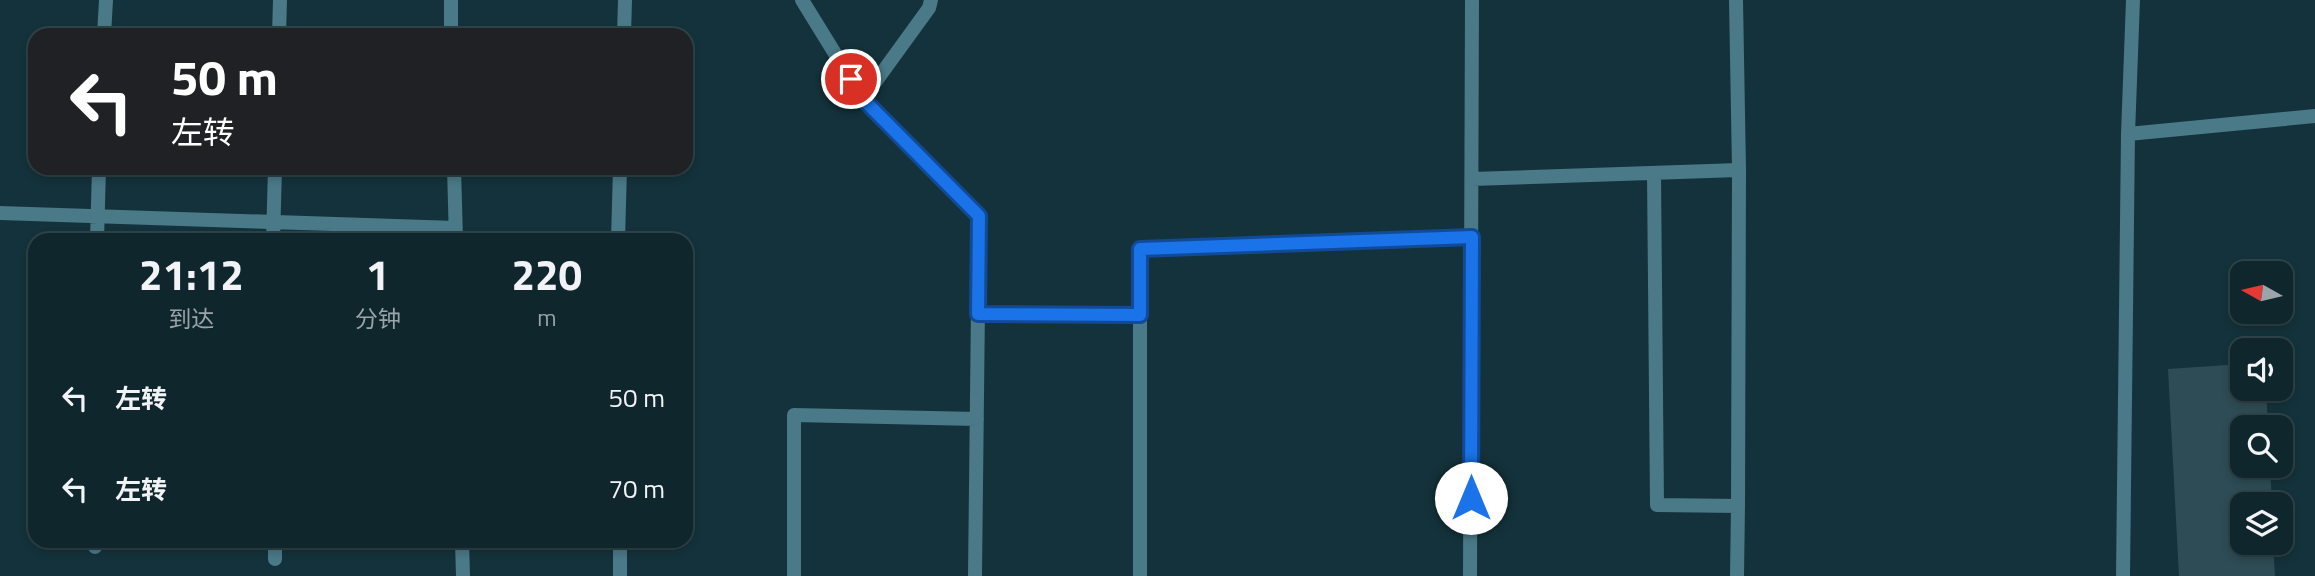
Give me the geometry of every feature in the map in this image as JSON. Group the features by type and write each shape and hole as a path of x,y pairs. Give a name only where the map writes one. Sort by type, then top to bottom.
{"street":[{"path":"104,28 106,0"},
{"path":"279,28 280,0"},
{"path":"451,0 451,28"},
{"path":"624,28 625,0"},
{"path":"802,0 863,99 979,216 975,576"},
{"path":"863,99 929,8 931,0"},
{"path":"1470,576 1472,0"},
{"path":"1736,0 1739,170 1737,576"},
{"path":"2123,576 2128,134 2133,0"},
{"path":"2128,134 2315,116"},
{"path":"1472,179 1739,170"},
{"path":"1654,173 1657,505 1738,506"},
{"path":"97,233 99,175"},
{"path":"273,233 275,175"},
{"path":"454,175 455,233"},
{"path":"618,233 620,175"},
{"path":"0,213 273,222 440,233"},
{"path":"1140,576 1140,249 1472,237"},
{"path":"978,314 1140,315"},
{"path":"794,576 794,415 977,419"},
{"path":"275,548 275,559"},
{"path":"463,548 463,576"},
{"path":"620,548 620,576"}],"building":[{"path":"2230,365 2230,401 2267,401 2267,415 2230,415 2230,478 2271,478 2271,492 2230,492 2230,555 2274,555 2275,576 2179,576 2168,369"}],"route":[{"path":"851,79 863,99 979,216 978,314 1140,315 1140,249 1472,237 1471,498"}]}
